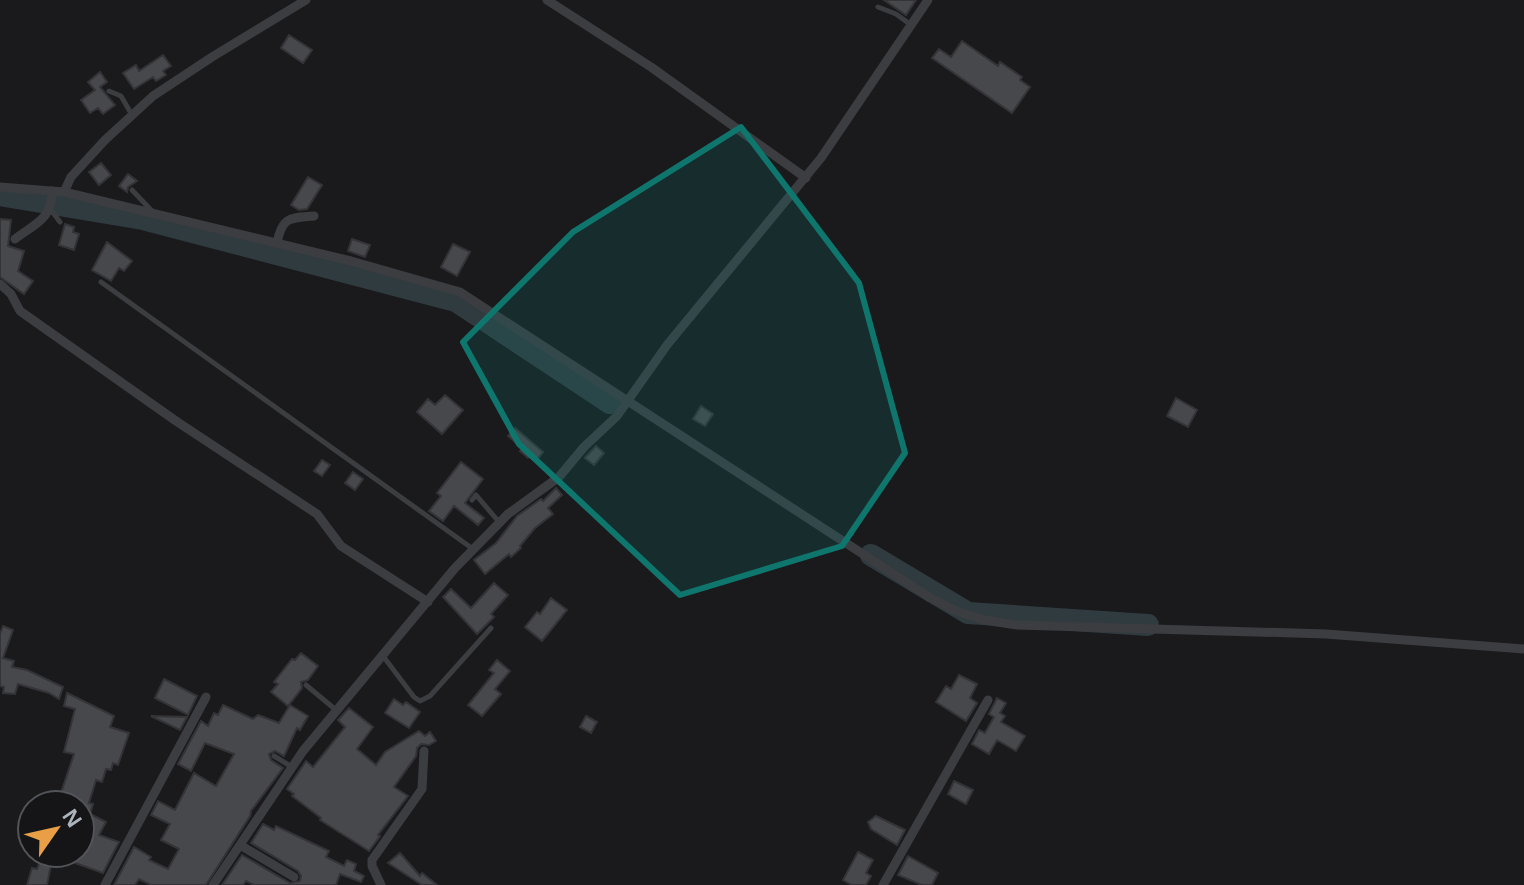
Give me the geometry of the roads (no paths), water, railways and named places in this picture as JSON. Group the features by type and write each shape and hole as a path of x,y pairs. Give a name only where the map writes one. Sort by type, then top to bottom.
{"street":[{"path":"15,239 51,201 64,192 71,177 84,162 132,115 176,79 306,0"},
{"path":"547,0 651,67 806,178"},
{"path":"213,885 292,767 336,710 473,549 499,522 559,477 584,447 617,416 667,345 806,178 928,0"},
{"path":"0,187 51,201"},
{"path":"64,192 439,285 475,300 929,597 956,611 984,620 1017,625 1139,630 1326,634 1524,649"},
{"path":"277,243 280,230 291,218 314,216"},
{"path":"0,284 11,294 20,311 176,421 317,514 341,546 428,602"},
{"path":"105,885 206,697"},
{"path":"883,885 988,700"},
{"path":"381,885 372,860 422,789 424,751"},
{"path":"240,845 294,877"}],"lane":[{"path":"878,7 896,14 912,26"},
{"path":"109,91 121,96 132,115"},
{"path":"132,190 154,215"},
{"path":"51,201 60,222"},
{"path":"439,285 443,275"},
{"path":"101,282 473,549"},
{"path":"472,500 476,495 499,522"},
{"path":"383,656 420,701 430,696 491,628"},
{"path":"306,685 336,710"},
{"path":"274,756 292,767"}],"waterway":[{"path":"0,195 143,219 456,301 610,403"},
{"path":"871,555 968,613 1148,625"}]}
